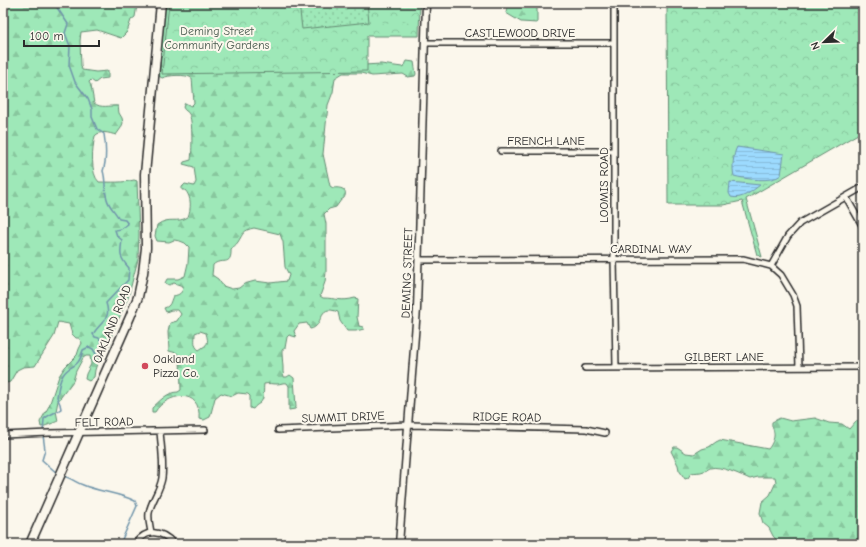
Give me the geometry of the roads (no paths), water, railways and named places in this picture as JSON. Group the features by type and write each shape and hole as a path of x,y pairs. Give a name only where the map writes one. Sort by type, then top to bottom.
{"main road":[{"name":"OAKLAND ROAD","path":"30,544 130,317 138,297 144,273 146,248 145,174 161,3"}],"street":[{"name":"DEMING STREET","path":"399,544 419,260 426,3"},
{"name":"LOOMIS ROAD","path":"614,3 614,259 616,368"},
{"name":"CASTLEWOOD DRIVE","path":"426,43 614,43"},
{"name":"FRENCH LANE","path":"501,151 614,151"},
{"path":"770,266 788,236 800,223 863,187"},
{"path":"846,197 863,227"},
{"name":"CARDINAL WAY","path":"419,260 743,259 770,266 781,275 788,284 797,306 799,367"},
{"name":"GILBERT LANE","path":"585,368 863,367"},
{"name":"SUMMIT DRIVE","path":"278,430 408,424"},
{"name":"RIDGE ROAD","path":"408,424 586,429 605,433"},
{"name":"FELT ROAD","path":"3,436 48,433 205,430"},
{"path":"151,532 149,512 160,488 162,476 160,431"},
{"path":"135,544 139,538 151,532 163,534 174,544"}],"water":[{"path":"737,147 784,154 781,175 765,180 734,176 733,162"},
{"path":"730,182 760,185 747,194 735,198 731,197 729,193"}],"waterway":[{"path":"43,432 44,419 61,409 57,397 63,375 68,369 79,361 83,350 89,347 93,349 96,354 102,349 99,338 95,337 93,334 106,317 106,303 128,280 129,268 123,261 121,252 122,240 117,236 115,230 121,229 128,224 125,220 119,219 109,205 107,199 103,171 106,152 104,134 97,129 92,117 92,109 88,99 75,82 69,65 70,46 65,33 68,24 56,6 59,3"},
{"path":"43,435 45,450 42,460 58,474"},
{"path":"63,476 89,487 123,496 135,501 137,506 120,544"}],"place":[{"name":"Oakland Pizza Co.","path":"145,366"}],"park label":[{"name":"Deming Street Community Gardens","path":"217,38"}]}
